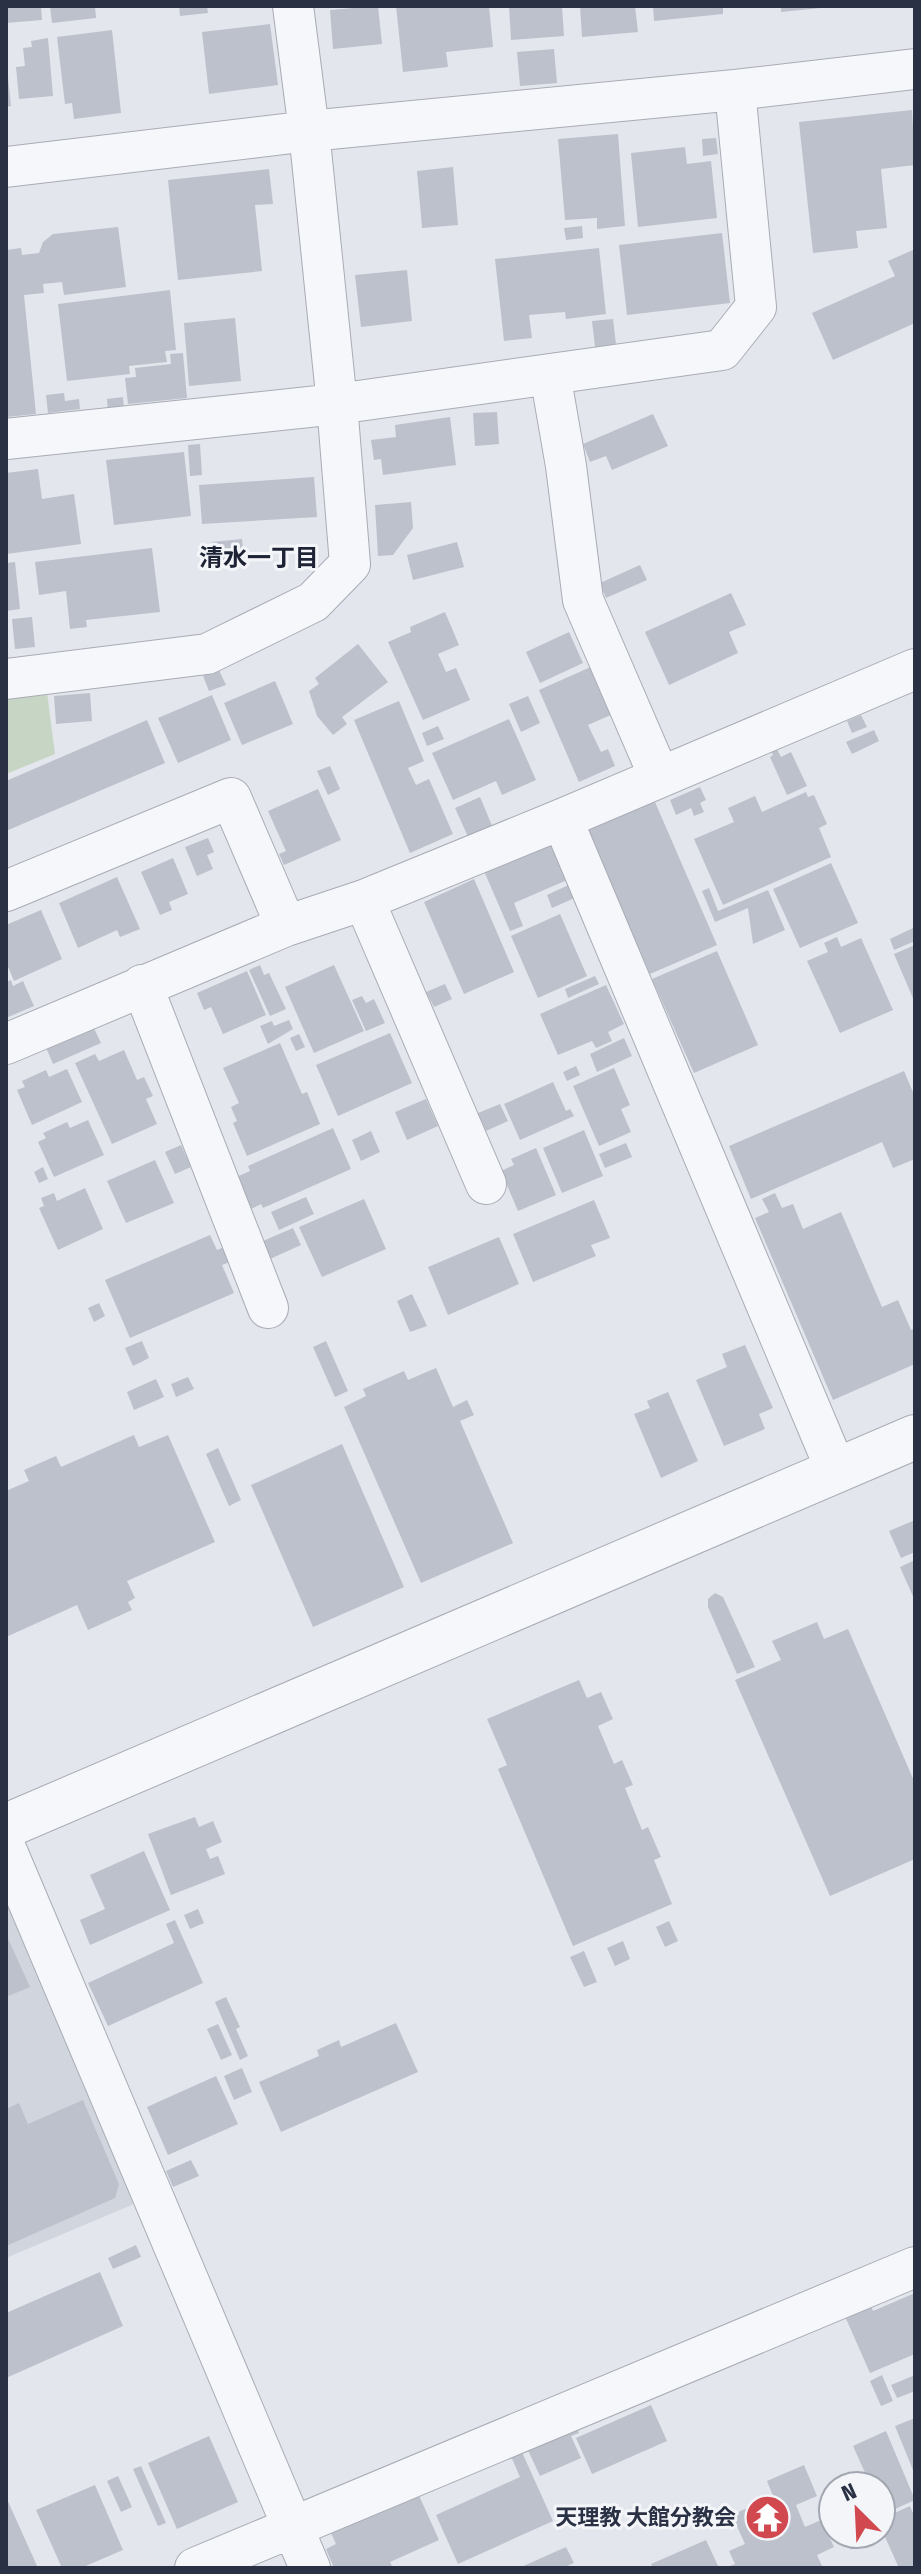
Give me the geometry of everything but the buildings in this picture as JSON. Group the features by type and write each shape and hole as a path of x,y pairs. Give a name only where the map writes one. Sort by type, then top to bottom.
{"street":[{"path":"6,679 207,654 313,602 350,564 337,404 293,6"},
{"path":"6,167 309,131 735,90 915,69"},
{"path":"6,439 337,404 722,350 756,307 735,90"},
{"path":"550,374 566,466 583,600 659,776"},
{"path":"6,1044 286,926 364,900 562,819 915,669"},
{"path":"6,891 231,798 286,926"},
{"path":"562,819 836,1470"},
{"path":"364,900 486,1184"},
{"path":"142,985 268,1308"},
{"path":"6,1826 915,1437"},
{"path":"6,1849 310,2568"},
{"path":"195,2568 915,2267"}],"shaded area":[{"path":"6,1891 134,2204 6,2258"}],"green space":[{"path":"47,692 55,754 6,774 6,696"}],"place":[{"name":"天理教 大館分教会","path":"767,2517"}],"district":[{"name":"清水一丁目","path":"259,558"}]}
